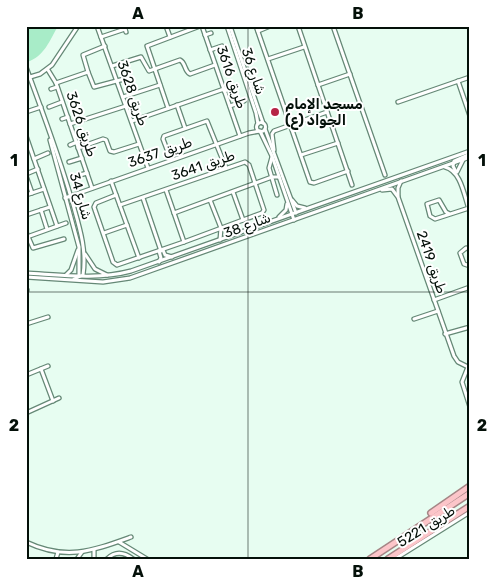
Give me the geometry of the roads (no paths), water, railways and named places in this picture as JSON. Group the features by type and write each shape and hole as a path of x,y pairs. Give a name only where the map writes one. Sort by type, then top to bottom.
{"highway":[{"path":"370,559 470,486"},
{"path":"381,551 470,493"},
{"path":"388,559 470,506"}],"street":[{"path":"30,77 48,70 56,61 78,26"},
{"name":"طريق 3628","path":"97,26 148,168"},
{"path":"166,26 170,37"},
{"path":"168,108 147,46 201,26"},
{"name":"طريق 3616","path":"201,26 240,136"},
{"name":"شارع 36","path":"228,26 263,122"},
{"name":"شارع 36","path":"228,26 256,113 257,124"},
{"path":"270,26 257,28 310,182 313,183 348,171"},
{"path":"298,26 352,185"},
{"path":"334,26 385,175"},
{"path":"101,37 125,29"},
{"path":"205,35 211,33"},
{"path":"105,46 83,55 94,87 124,79"},
{"path":"210,50 222,46"},
{"path":"268,59 304,47"},
{"path":"112,66 142,57 148,71 180,60 190,74 215,65"},
{"name":"شارع 34","path":"26,67 46,120 70,195 85,254 80,276"},
{"name":"طريق 3626","path":"48,70 53,74 92,188"},
{"path":"51,89 88,72"},
{"path":"318,85 350,74"},
{"path":"398,102 470,77"},
{"path":"458,81 470,116"},
{"path":"122,97 160,85"},
{"path":"132,121 230,89"},
{"path":"230,106 244,101"},
{"path":"49,107 62,102"},
{"path":"177,105 185,128"},
{"path":"70,124 126,106"},
{"path":"26,112 41,107"},
{"path":"308,208 297,206 288,198 279,177 273,155 272,133 327,112"},
{"path":"62,119 68,117"},
{"name":"شارع 34","path":"46,120 64,197 79,247 80,276"},
{"path":"171,160 163,137 208,121 226,168"},
{"path":"273,155 257,128 257,124 263,122 266,126 265,130 295,219"},
{"name":"طريق 3637","path":"249,133 257,124"},
{"path":"260,131 265,130"},
{"name":"طريق 3637","path":"64,197 240,136 260,131"},
{"path":"26,136 57,226"},
{"path":"78,148 103,139 106,140 110,151 114,152 139,144"},
{"path":"70,145 76,142"},
{"path":"301,155 338,143"},
{"path":"26,152 31,150"},
{"path":"34,158 48,153"},
{"path":"450,214 446,212 439,200 427,204 430,216 433,219 469,209 454,163 457,158 470,154"},
{"name":"شارع 38","path":"26,277 114,282 130,278 442,168 464,159 470,154"},
{"name":"شارع 38","path":"26,273 110,276 126,273 420,169 470,154"},
{"path":"273,155 268,167 277,194"},
{"path":"69,162 82,158"},
{"path":"457,175 458,166 464,159"},
{"name":"طريق 3641","path":"120,205 226,168 247,163 264,208 262,213 243,220"},
{"path":"442,168 452,170 457,175"},
{"path":"32,193 26,175 38,169"},
{"path":"398,197 393,184 395,180 420,169"},
{"path":"80,175 87,172"},
{"path":"174,213 272,177 279,177"},
{"path":"111,181 139,258"},
{"name":"طريق 2419","path":"401,181 398,188 398,197 446,334 458,362 469,368 462,382 470,407"},
{"path":"366,194 391,188 398,197"},
{"path":"26,195 44,189"},
{"path":"166,190 184,242"},
{"path":"116,195 94,205 114,263 119,264 161,251 243,220 233,192"},
{"path":"143,198 161,251 165,256 173,257"},
{"path":"277,219 286,210 288,198"},
{"path":"210,200 221,228 220,240"},
{"path":"26,215 50,207"},
{"path":"41,210 47,229"},
{"path":"27,236 66,223"},
{"path":"104,233 127,225"},
{"path":"26,232 34,248 64,239"},
{"path":"65,275 71,270 79,247"},
{"path":"470,249 466,248 460,253 464,264 470,266"},
{"path":"159,262 161,251"},
{"path":"85,254 95,269 110,276"},
{"path":"56,280 80,276 83,281"},
{"path":"434,300 470,287"},
{"path":"414,319 438,311"},
{"path":"26,324 48,317"},
{"path":"446,334 470,327"},
{"path":"26,375 48,366"},
{"path":"41,369 53,401"},
{"path":"26,413 59,398"},
{"name":"طريق 5221","path":"395,559 470,512"},
{"path":"26,542 58,552 82,552 94,550 131,537"},
{"path":"118,542 147,559"},
{"path":"94,550 94,559"},
{"path":"56,559 58,552"},
{"path":"76,559 82,552"},
{"path":"107,559 119,553 127,554 133,559"}],"place":[{"name":"مسجد الإمام الجواد (ع)","path":"275,112"}]}
